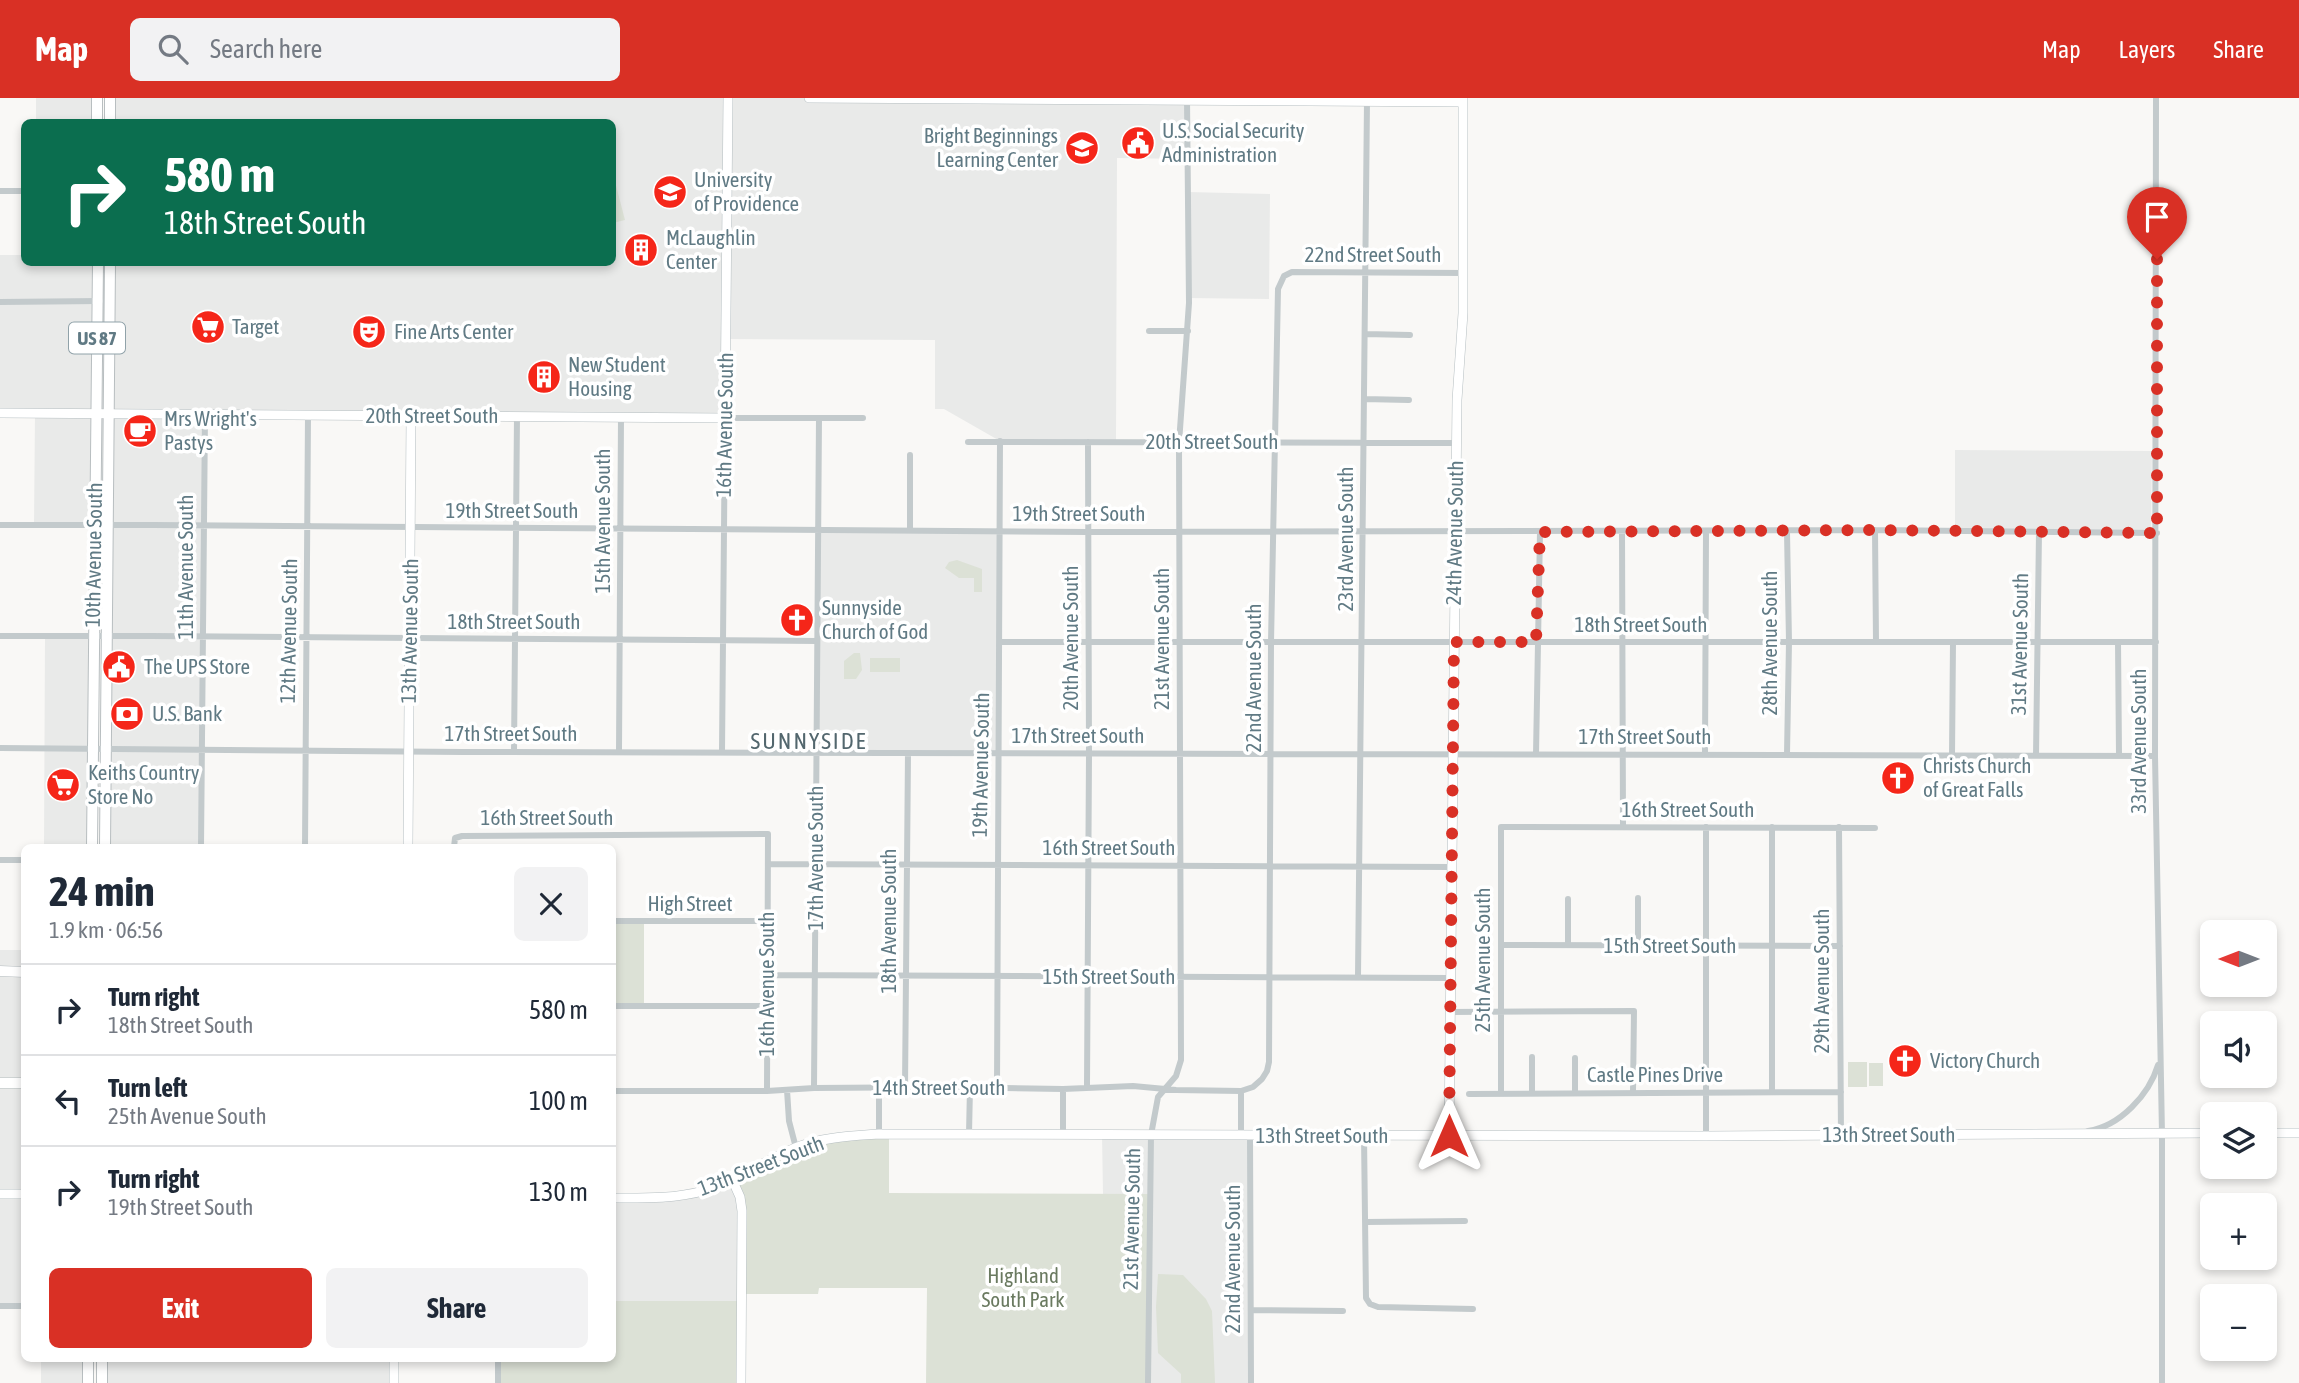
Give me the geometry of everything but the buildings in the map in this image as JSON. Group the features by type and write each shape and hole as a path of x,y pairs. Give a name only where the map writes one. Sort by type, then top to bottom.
{"highway":[{"path":"97,98 97,119"},
{"path":"110,98 110,119"},
{"name":"10th Avenue South","path":"92,844 98,266"},
{"name":"10th Avenue South","path":"105,844 110,266"},
{"path":"88,1362 88,1383"},
{"path":"102,1362 102,1383"}],"main road":[{"path":"0,971 21,972"},
{"path":"0,1083 21,1083"}],"street":[{"name":"16th Avenue South","path":"722,752 728,98"},
{"path":"809,98 1463,100"},
{"name":"33rd Avenue South","path":"2156,98 2155,756 2162,1134 2162,1383"},
{"name":"21st Avenue South","path":"1148,1383 1151,1135 1158,1097 1176,1076 1181,1060 1179,443 1188,331 1187,100"},
{"name":"24th Avenue South","path":"1449,1136 1456,443 1464,273 1463,100"},
{"name":"23rd Avenue South","path":"1359,977 1367,101"},
{"path":"0,191 21,191"},
{"name":"22nd Street South","path":"1284,276 1292,272 1464,273"},
{"name":"22nd Avenue South","path":"1251,1383 1251,1310 1241,1091 1253,1087 1262,1079 1269,1062 1273,442 1278,289 1284,276"},
{"path":"0,302 111,301"},
{"path":"1149,331 1188,331"},
{"path":"1365,334 1410,335"},
{"path":"1364,399 1409,400"},
{"name":"20th Street South","path":"0,413 863,418"},
{"name":"11th Avenue South","path":"201,844 205,414"},
{"name":"12th Avenue South","path":"304,844 308,415"},
{"name":"13th Avenue South","path":"408,844 411,416"},
{"path":"514,752 517,416"},
{"name":"15th Avenue South","path":"619,752 621,417"},
{"name":"17th Avenue South","path":"814,1088 819,418"},
{"name":"19th Avenue South","path":"997,1088 1000,441"},
{"name":"20th Street South","path":"968,442 1456,443"},
{"name":"20th Avenue South","path":"1087,1087 1088,442"},
{"path":"910,455 910,530"},
{"name":"19th Street South","path":"0,525 1088,532 1875,530 2157,533"},
{"path":"1875,530 1876,642"},
{"path":"1622,531 1623,827"},
{"path":"1536,754 1540,532"},
{"path":"1705,754 1706,532"},
{"name":"28th Avenue South","path":"1787,532 1787,754"},
{"name":"31st Avenue South","path":"2036,755 2039,532"},
{"name":"18th Street South","path":"0,636 817,641"},
{"name":"18th Street South","path":"1000,642 2156,642"},
{"path":"1952,755 1953,642"},
{"path":"2118,642 2119,755"},
{"name":"17th Street South","path":"0,748 2155,756"},
{"name":"18th Avenue South","path":"905,1088 908,753"},
{"name":"16th Street South","path":"1501,827 1875,828"},
{"name":"25th Avenue South","path":"1501,827 1501,1093"},
{"path":"1706,827 1706,1136"},
{"path":"1772,827 1772,1092"},
{"name":"29th Avenue South","path":"1839,827 1841,1136"},
{"name":"16th Avenue South","path":"767,1091 768,834"},
{"name":"16th Street South","path":"454,844 457,836 768,834"},
{"path":"0,860 21,860"},
{"name":"16th Street South","path":"768,863 1451,867"},
{"path":"1638,898 1638,946"},
{"path":"1568,899 1568,945"},
{"name":"High Street","path":"616,921 767,921"},
{"name":"15th Street South","path":"1501,945 1840,946"},
{"name":"15th Street South","path":"767,975 1450,978"},
{"path":"616,1006 767,1006"},
{"path":"1450,1012 1634,1011 1633,1092"},
{"path":"1532,1057 1532,1093"},
{"path":"1576,1058 1576,1092"},
{"path":"2066,1134 2093,1130 2112,1121 2140,1101 2160,1060"},
{"name":"14th Street South","path":"616,1091 970,1087 1063,1089 1133,1086 1241,1091"},
{"path":"970,1087 970,1134"},
{"path":"879,1089 879,1135"},
{"path":"1063,1089 1063,1134"},
{"path":"787,1090 789,1121 796,1148"},
{"name":"Castle Pines Drive","path":"1469,1094 1841,1092"},
{"name":"13th Street South","path":"616,1198 653,1198 700,1192 796,1148 818,1140 847,1136 2200,1133"},
{"path":"2277,1133 2299,1133"},
{"path":"1364,1136 1366,1298 1370,1304 1378,1307 1473,1309"},
{"path":"732,1179 740,1197 742,1211 741,1383"},
{"path":"0,1194 21,1194"},
{"path":"1366,1222 1465,1221"},
{"path":"0,1306 21,1306"},
{"path":"1251,1310 1343,1311"},
{"path":"394,1362 394,1383"},
{"path":"498,1362 498,1383"}],"shaded area":[{"path":"36,98 97,98 97,119 36,119"},
{"path":"110,98 1187,101 1188,159 1117,158 1116,442 1000,441 944,409 935,409 935,340 726,339 725,418 205,414 201,844 105,844 109,266 616,266 616,119 110,119"},
{"path":"1188,192 1270,194 1269,299 1188,298"},
{"path":"0,255 21,255 21,266 98,266 95,526 34,525 35,414 0,413"},
{"path":"1955,450 2152,451 2151,533 1955,532"},
{"path":"818,529 1000,531 999,753 817,753"},
{"path":"45,637 94,637 92,844 44,844"},
{"path":"0,950 21,950 21,1306 0,1306"},
{"path":"1102,1134 1250,1135 1251,1383 1148,1383 1150,1194 1103,1194"},
{"path":"732,1179 740,1197 741,1301 616,1301 616,1198 680,1195"},
{"path":"41,1362 88,1362 88,1383 41,1383"},
{"path":"102,1362 394,1362 394,1383 101,1383"}],"green space":[{"path":"616,185 625,220 616,222"},
{"path":"957,560 982,569 982,592 974,592 974,578 959,578 945,568 949,562"},
{"path":"854,653 860,653 862,670 856,679 844,679 844,661"},
{"path":"870,658 900,658 900,672 870,672"},
{"path":"616,921 644,921 644,1006 616,1006"},
{"path":"1848,1062 1867,1062 1867,1087 1848,1087"},
{"path":"1869,1063 1883,1063 1883,1086 1869,1086"},
{"name":"Highland South Park","path":"889,1134 889,1193 1150,1194 1148,1383 926,1383 927,1288 819,1288 818,1294 741,1294 742,1211 732,1179 796,1148"},
{"path":"1158,1274 1183,1275 1206,1299 1212,1311 1215,1383 1181,1383 1181,1374 1158,1353"},
{"path":"616,1301 741,1301 741,1383 498,1383 498,1362 616,1362"}],"place":[{"name":"U.S. Social Security Administration","path":"1138,143"},
{"name":"Bright Beginnings Learning Center","path":"1082,148"},
{"name":"University of Providence","path":"670,192"},
{"name":"McLaughlin Center","path":"641,250"},
{"name":"Target","path":"208,327"},
{"name":"Fine Arts Center","path":"369,332"},
{"name":"New Student Housing","path":"544,377"},
{"name":"Mrs Wright's Pastys","path":"140,431"},
{"name":"Sunnyside Church of God","path":"797,620"},
{"name":"The UPS Store","path":"119,667"},
{"name":"U.S. Bank","path":"127,714"},
{"name":"Christs Church of Great Falls","path":"1898,778"},
{"name":"Keiths Country Store No","path":"63,785"},
{"name":"Victory Church","path":"1905,1061"}],"district":[{"name":"SUNNYSIDE","path":"809,741"}],"route":[{"path":"1449,1136 1454,642 1536,642 1540,532 1875,530 2157,533 2157,259"}]}
